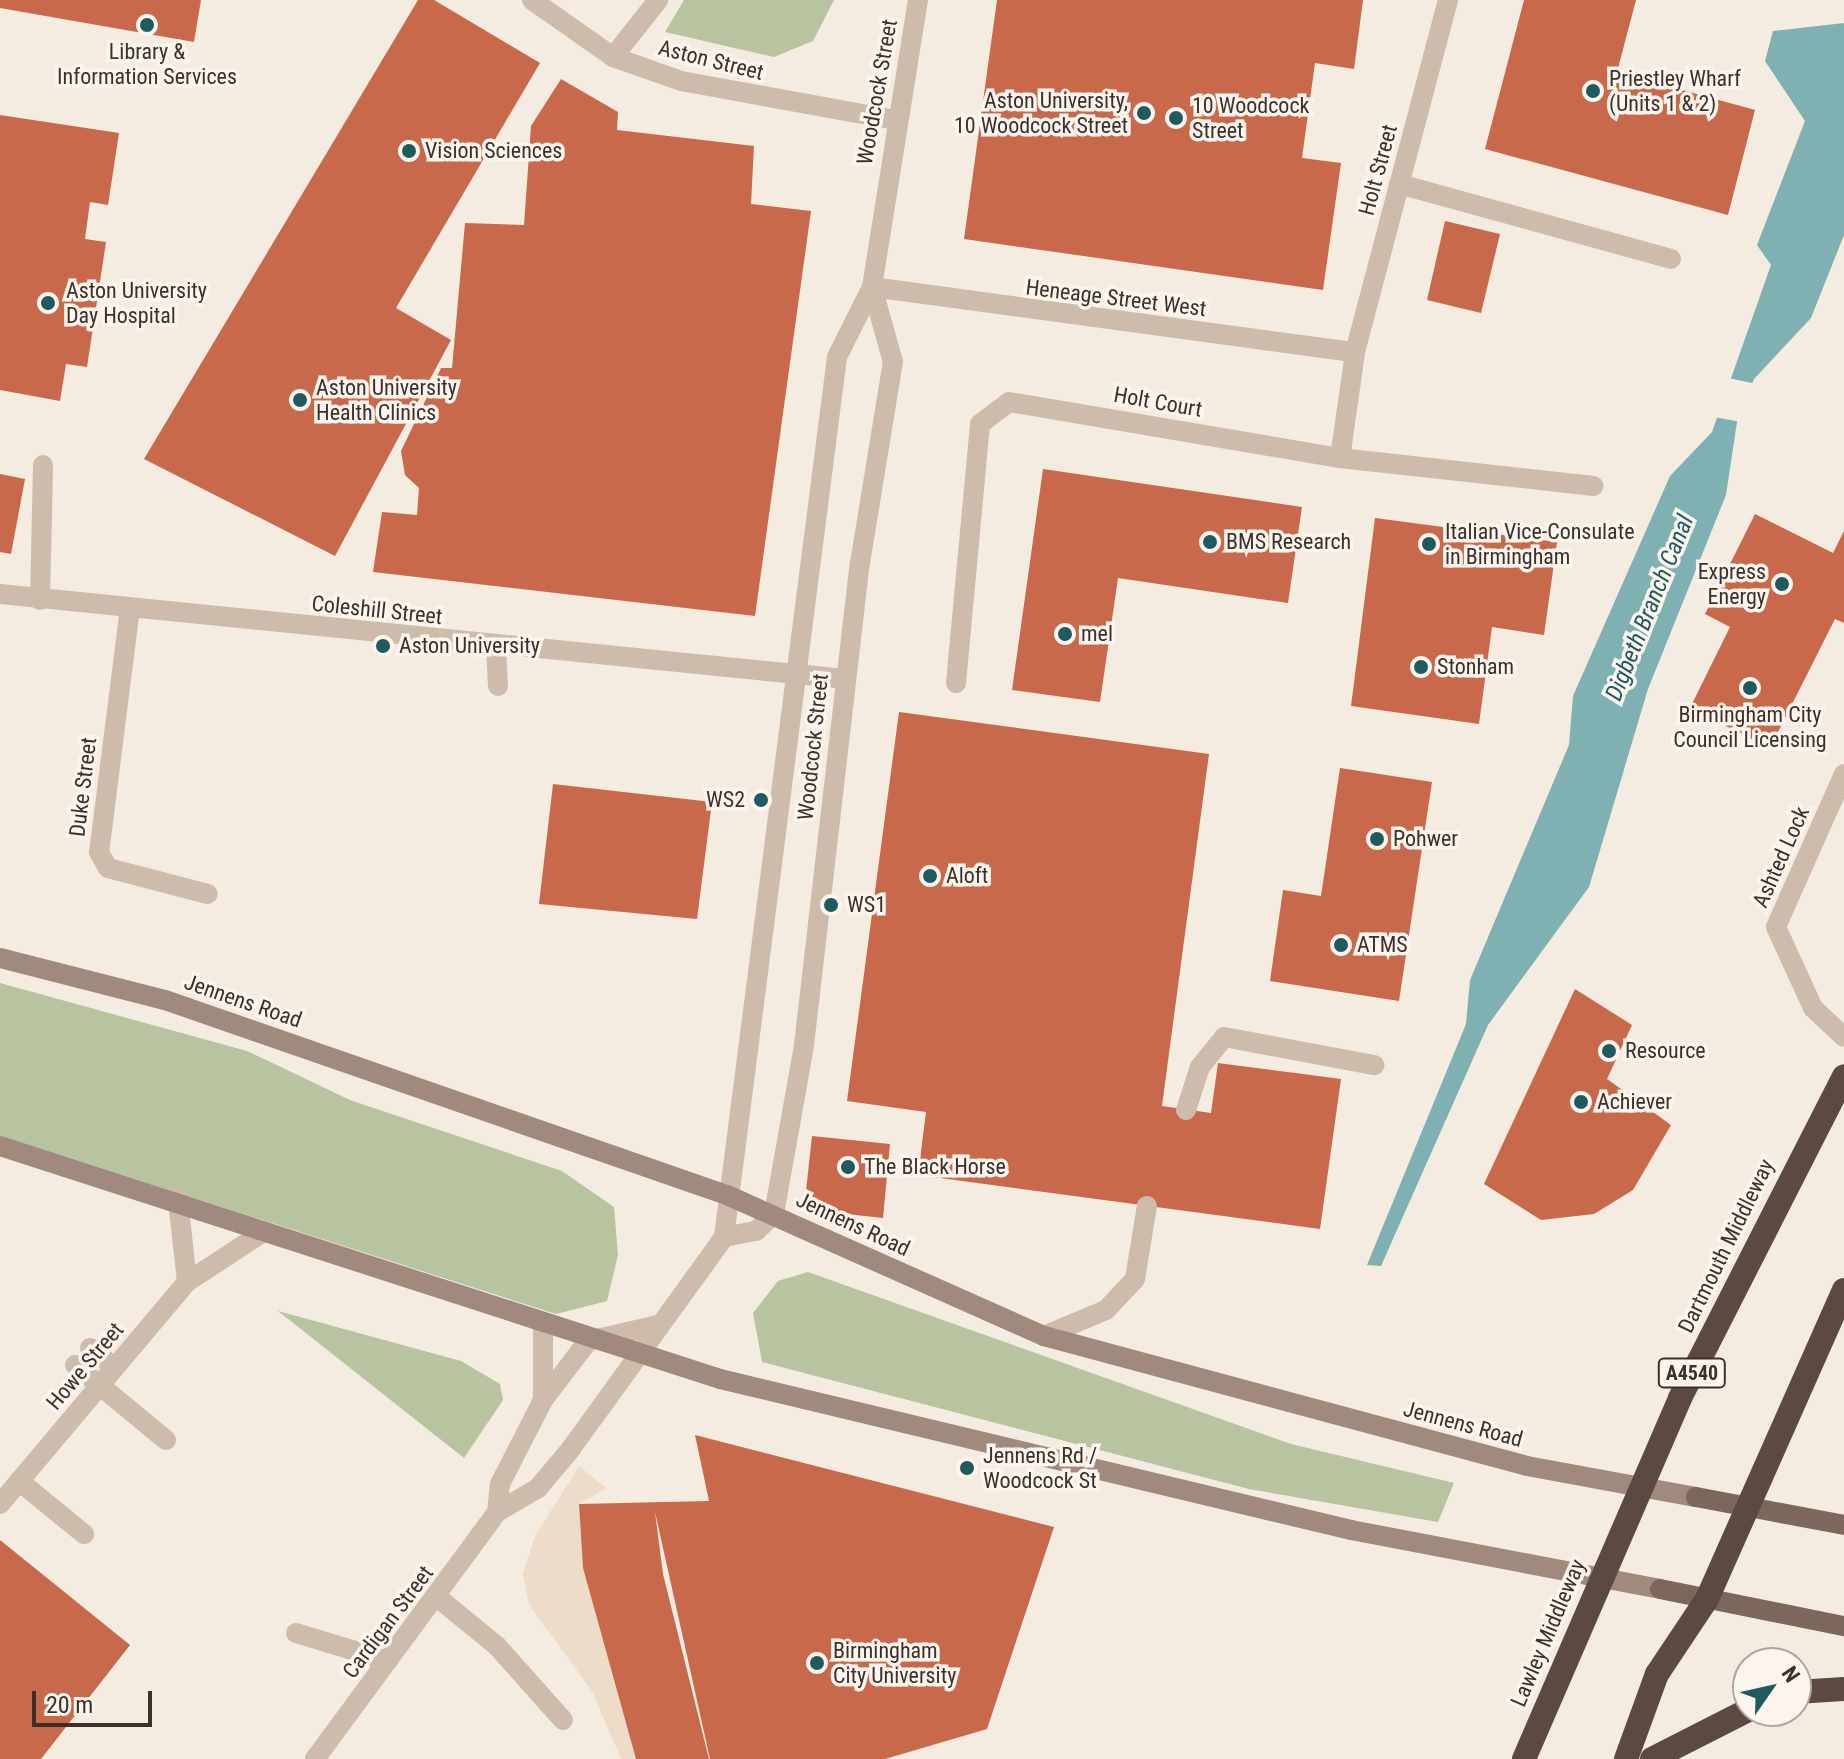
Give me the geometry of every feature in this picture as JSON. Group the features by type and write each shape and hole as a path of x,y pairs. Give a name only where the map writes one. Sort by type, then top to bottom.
{"highway":[{"name":"Dartmouth Middleway","path":"1620,1528 1753,1248 1844,1076"},
{"path":"1626,1759 1657,1674 1707,1599 1844,1290"},
{"name":"Lawley Middleway","path":"1524,1759 1620,1528"},
{"path":"1812,1691 1844,1689"},
{"path":"1652,1759 1732,1718"}],"main road":[{"name":"Jennens Road","path":"0,958 165,1000 727,1195 1044,1336 1527,1466 1748,1506"},
{"path":"0,1146 178,1200 543,1328 638,1355 1351,1530 1844,1626"},
{"path":"1748,1506 1844,1525"}],"street":[{"name":"Aston Street","path":"532,0 613,57 681,81 895,120"},
{"path":"613,57 658,0"},
{"name":"Woodcock Street","path":"724,1237 727,1195 756,1025 837,357 872,287 895,120 918,0"},
{"name":"Holt Street","path":"1340,458 1355,352 1448,0"},
{"path":"1399,184 1671,259"},
{"name":"Woodcock Street","path":"774,1214 804,1045 845,679 893,362 872,287"},
{"name":"Heneage Street West","path":"872,287 1355,352"},
{"name":"Holt Court","path":"956,683 980,424 1009,402 1340,458 1593,486"},
{"path":"40,600 43,465"},
{"name":"Coleshill Street","path":"0,594 496,646 800,671 845,679"},
{"name":"Duke Street","path":"130,608 99,852 108,868 208,894"},
{"path":"496,646 498,686"},
{"name":"Ashted Lock","path":"1844,774 1776,927 1813,1008 1844,1037"},
{"path":"1186,1110 1200,1067 1224,1037 1374,1065"},
{"path":"178,1200 187,1282"},
{"path":"1044,1336 1106,1310 1135,1279 1147,1206"},
{"path":"724,1237 756,1231 774,1214"},
{"name":"Howe Street","path":"0,1504 187,1282 265,1231"},
{"name":"Cardigan Street","path":"315,1759 497,1512 538,1488 724,1237"},
{"path":"543,1400 588,1341 658,1325"},
{"name":"Cardigan Street","path":"497,1512 500,1484 543,1400 543,1328"},
{"path":"90,1348 114,1367"},
{"path":"75,1365 166,1440"},
{"path":"19,1481 84,1534"},
{"path":"437,1597 497,1646 563,1720"},
{"path":"296,1633 388,1661"}],"green space":[{"path":"684,0 834,0 813,41 774,57 665,32"},
{"path":"0,983 247,1051 350,1100 562,1171 614,1207 618,1255 607,1301 556,1314 0,1136"},
{"path":"808,1272 1291,1444 1454,1483 1438,1522 1249,1489 762,1362 753,1313 778,1281"},
{"path":"278,1311 461,1361 500,1384 503,1400 464,1458"}],"shaded area":[{"path":"579,1466 606,1488 579,1504 583,1568 636,1759 621,1759 592,1691 529,1605 523,1574 534,1538"}],"water":[{"name":"Digbeth Branch Canal","path":"1844,23 1844,235 1811,318 1754,379 1737,422 1726,495 1648,689 1589,887 1488,1025 1381,1266 1367,1265 1466,1024 1470,980 1569,745 1573,696 1670,476 1712,432 1771,265 1757,245 1805,121 1765,61 1773,31"}],"pier":[{"path":"1728,378 1757,384 1741,422 1714,417"}],"building":[{"name":"Library & Information Services","path":"0,0 201,0 194,42 0,8"},
{"path":"418,0 434,0 540,63 396,308 451,340 335,556 144,459"},
{"name":"10 Woodcock Street","path":"997,0 1363,0 1354,69 1315,63 1302,158 1341,163 1323,290 964,239"},
{"name":"Priestley Wharf (Units 1 & 2)","path":"1524,0 1636,0 1617,72 1755,110 1728,215 1485,149"},
{"path":"561,79 618,112 617,130 754,146 751,204 811,211 755,616 373,572 382,512 417,515 419,488 405,475 401,451 441,368 452,368 465,223 524,225 531,126"},
{"name":"Aston University Day Hospital","path":"0,115 119,133 108,205 90,202 85,239 106,242 87,367 66,364 60,401 0,390"},
{"path":"1445,221 1500,234 1481,313 1427,300"},
{"path":"1043,469 1302,507 1288,603 1118,578 1100,702 1012,690"},
{"path":"0,474 25,479 11,554 0,552"},
{"name":"Express Energy","path":"1755,514 1833,553 1844,531 1844,623 1835,619 1770,748 1690,708 1730,627 1705,614"},
{"path":"1375,518 1557,542 1544,635 1492,627 1479,724 1351,706"},
{"path":"899,712 1209,754 1162,1106 1211,1113 1218,1063 1341,1079 1320,1229 918,1175 926,1112 847,1101"},
{"path":"1340,768 1432,782 1399,1001 1270,981 1283,890 1321,896"},
{"path":"553,784 712,802 697,919 539,904"},
{"name":"Achiever","path":"1575,989 1632,1025 1607,1079 1671,1125 1633,1190 1594,1214 1541,1220 1484,1184"},
{"name":"The Black Horse","path":"812,1136 890,1144 883,1218 819,1211 806,1191"},
{"name":"Birmingham City University","path":"695,1435 1054,1527 987,1729 885,1759 710,1759 655,1512 663,1574 709,1759 636,1759 583,1568 579,1504 709,1501"},
{"path":"0,1540 130,1645 41,1759 0,1759"}],"place":[{"name":"Library & Information Services","path":"147,25"},
{"name":"Priestley Wharf (Units 1 & 2)","path":"1593,91"},
{"name":"Aston University, 10 Woodcock Street","path":"1144,113"},
{"name":"10 Woodcock Street","path":"1176,118"},
{"name":"Vision Sciences","path":"409,151"},
{"name":"Aston University Day Hospital","path":"48,303"},
{"name":"Aston University Health Clinics","path":"300,400"},
{"name":"BMS Research","path":"1210,542"},
{"name":"Italian Vice-Consulate in Birmingham","path":"1429,544"},
{"name":"Express Energy","path":"1782,584"},
{"name":"mel","path":"1065,634"},
{"name":"Aston University","path":"383,646"},
{"name":"Stonham","path":"1421,667"},
{"name":"Birmingham City Council Licensing","path":"1750,688"},
{"name":"WS2","path":"761,800"},
{"name":"Pohwer","path":"1377,839"},
{"name":"Aloft","path":"930,876"},
{"name":"WS1","path":"831,905"},
{"name":"ATMS","path":"1341,945"},
{"name":"Resource","path":"1609,1051"},
{"name":"Achiever","path":"1581,1102"},
{"name":"The Black Horse","path":"848,1167"},
{"name":"Jennens Rd / Woodcock St","path":"967,1468"},
{"name":"Birmingham City University","path":"817,1663"}]}
